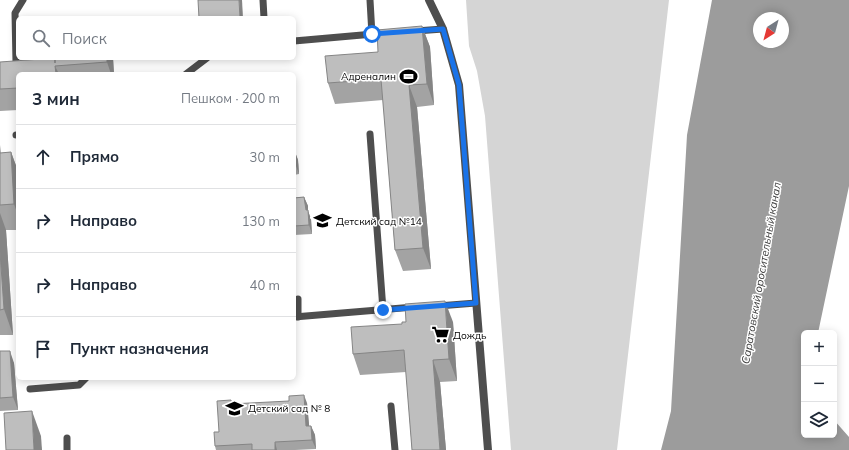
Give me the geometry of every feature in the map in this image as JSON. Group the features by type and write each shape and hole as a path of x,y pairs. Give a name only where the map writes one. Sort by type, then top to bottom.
{"street":[{"path":"429,0 443,29 459,85 488,450"}],"lane":[{"path":"16,62 15,13 23,0"},
{"path":"263,0 264,16"},
{"path":"370,0 372,34"},
{"path":"412,31 443,29"},
{"path":"296,41 396,33"},
{"path":"189,72 204,60"},
{"path":"370,134 383,310"},
{"path":"298,299 296,317 476,303"},
{"path":"30,389 79,385 84,380"},
{"path":"392,406 395,450"},
{"path":"67,438 67,450"}],"shaded area":[{"path":"466,0 669,0 617,450 511,450 485,116 477,71 469,46"}],"water":[{"name":"Саратовский оросительный канал","path":"712,0 849,0 849,186 819,330 801,330 801,438 837,438 837,423 849,437 849,450 661,450 671,411 687,135"}],"building":[{"path":"198,0 239,0 240,16 199,16"},
{"path":"422,26 427,84 409,85 423,248 395,250 381,79 328,83 325,56 378,52 377,30"},
{"path":"28,60 107,60 107,62 55,66 56,72 16,72 16,88 0,89 0,62"},
{"path":"11,152 14,204 0,205 0,153"},
{"path":"304,197 306,210 308,210 309,225 296,226 296,198"},
{"path":"0,252 4,309 0,310"},
{"path":"445,301 449,359 433,360 440,450 412,450 404,350 353,354 351,327 402,324 402,322 406,322 405,304"},
{"path":"0,351 10,351 13,397 0,398"},
{"path":"304,395 306,426 311,426 312,440 275,442 275,450 252,450 252,444 215,446 214,432 219,432 217,401 231,400 231,404 289,401 289,396"},
{"path":"32,411 34,450 6,450 4,413"}],"place":[{"name":"Адреналин","path":"409,76"},
{"name":"Детский сад №14","path":"323,221"},
{"name":"Дождь","path":"440,335"},
{"name":"Детский сад № 8","path":"235,408"}],"route":[{"path":"372,34 443,29 459,85 476,303 383,310"}]}
